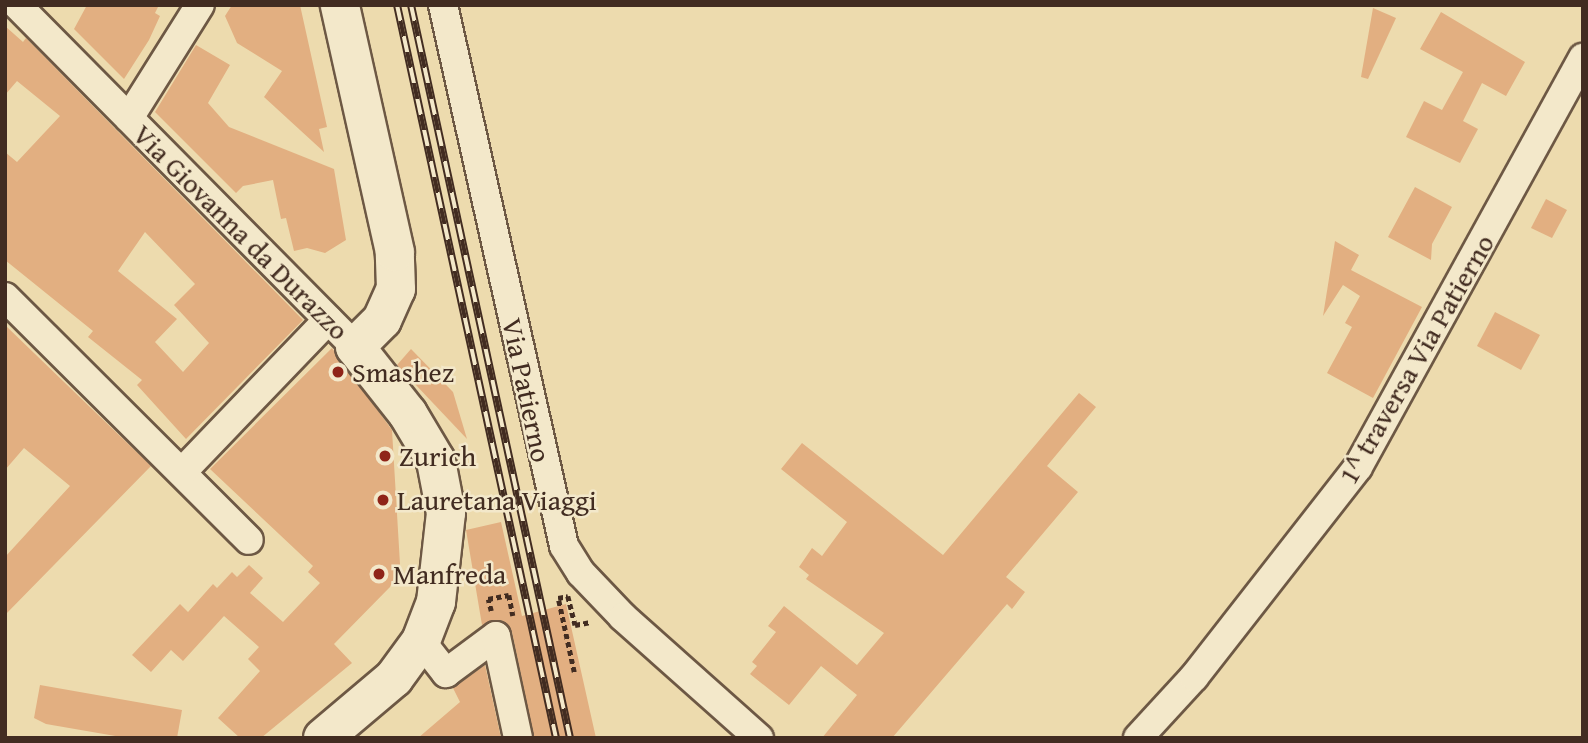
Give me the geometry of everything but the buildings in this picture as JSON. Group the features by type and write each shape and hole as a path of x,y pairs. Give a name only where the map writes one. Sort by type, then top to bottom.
{"street":[{"name":"Via Giovanna da Durazzo","path":"17,5 355,348 408,414 436,461 446,513 436,602 421,640 394,678 323,738"},
{"path":"129,118 200,5"},
{"path":"340,5 395,252 396,289 382,320 355,348"},
{"name":"Via Patierno","path":"443,5 552,509 564,546 581,573 622,617 759,738"},
{"name":"1^ traversa Via Patierno","path":"1139,738 1194,677 1358,467 1583,58"},
{"path":"5,297 249,540"},
{"path":"181,472 328,320"},
{"path":"421,640 446,673 496,636 518,738"}],"path":[{"path":"574,672 558,597 568,596 575,625 622,617"}],"railway":[{"path":"397,5 556,738"},
{"path":"411,5 570,738"}],"place":[{"name":"Smashez","path":"338,372"},
{"name":"Zurich","path":"385,456"},
{"name":"Lauretana Viaggi","path":"383,500"},
{"name":"Manfreda","path":"379,574"}]}
